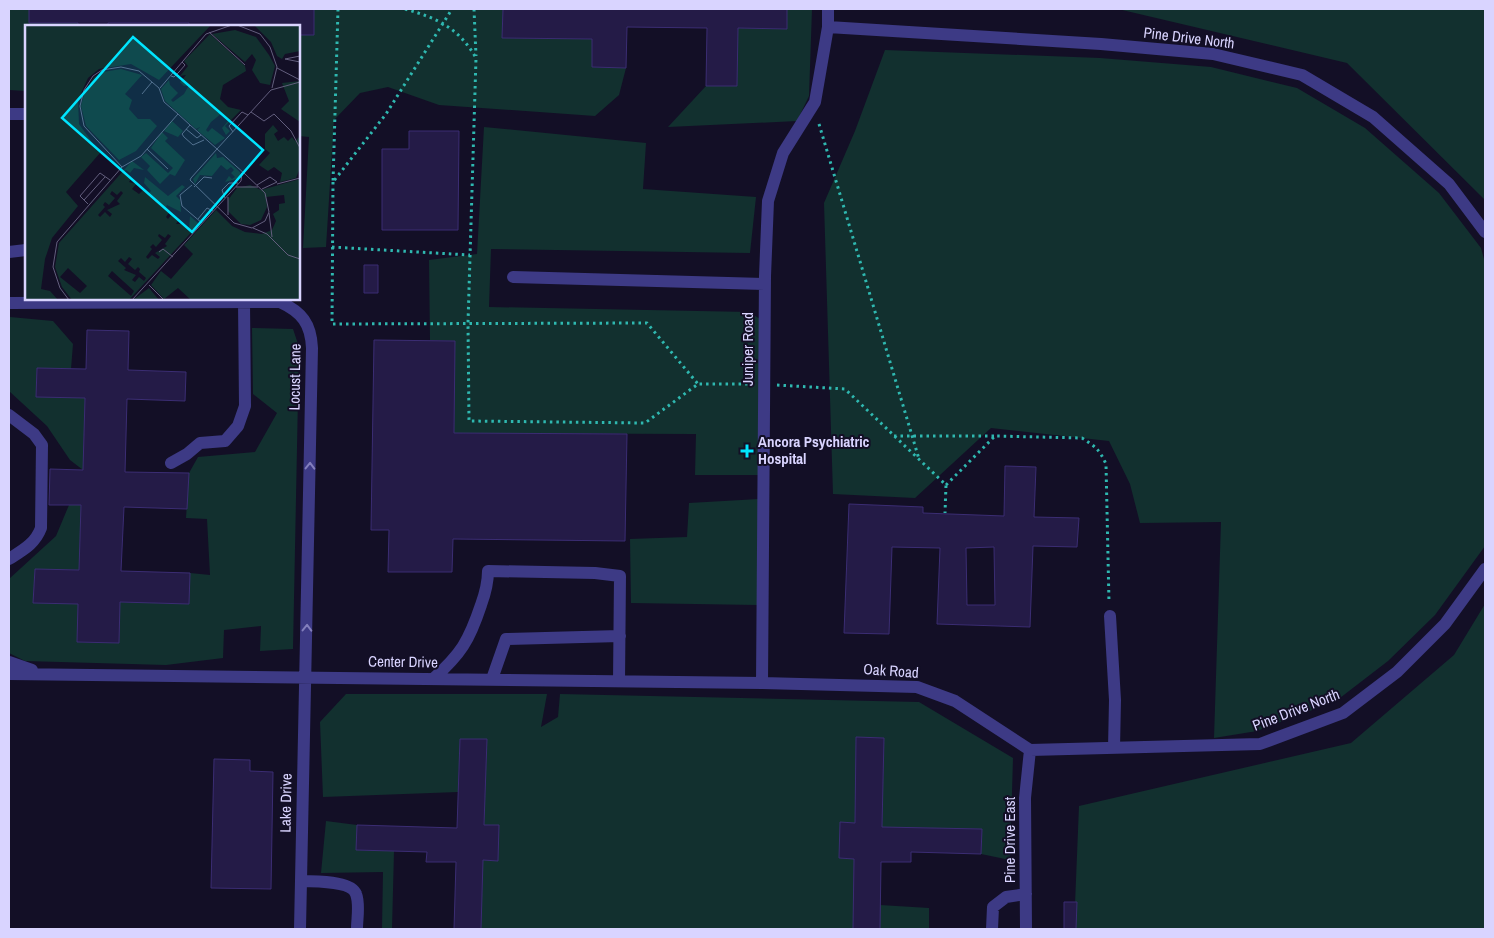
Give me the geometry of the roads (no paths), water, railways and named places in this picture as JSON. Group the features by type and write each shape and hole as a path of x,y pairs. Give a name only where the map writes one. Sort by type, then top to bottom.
{"lane":[{"name":"Juniper Road","path":"762,683 765,284 768,202 783,153 815,102 828,27 828,9"},
{"name":"Pine Drive North","path":"828,27 1101,44 1214,54 1302,75 1373,117 1449,184 1485,232"},
{"path":"9,114 25,114"},
{"path":"9,252 25,250"},
{"path":"514,277 765,284"},
{"name":"Locust Lane","path":"9,303 244,302 264,300 280,302 295,310 306,321 312,334 306,677"},
{"path":"171,463 187,454 200,443 225,441 238,426 245,406 244,302"},
{"path":"9,415 34,434 42,445 41,528 37,538 9,559"},
{"name":"Pine Drive North","path":"1030,750 1260,744 1343,713 1397,672 1445,624 1485,569"},
{"path":"433,679 452,662 467,643 487,587 488,571 595,573 620,576 619,681"},
{"path":"1110,616 1115,700 1114,748"},
{"path":"492,680 506,639 620,636"},
{"path":"9,662 44,674"},
{"name":"Center Drive","path":"9,674 762,683"},
{"name":"Lake Drive","path":"300,929 306,677"},
{"name":"Oak Road","path":"762,683 917,687 955,700 1030,750"},
{"name":"Pine Drive East","path":"1026,929 1025,798 1030,750"},
{"path":"301,881 346,885 354,890 358,902 357,929"},
{"path":"992,929 993,907 1006,897 1026,894"}],"place":[{"name":"Ancora Psychiatric Hospital","path":"747,451"}]}
